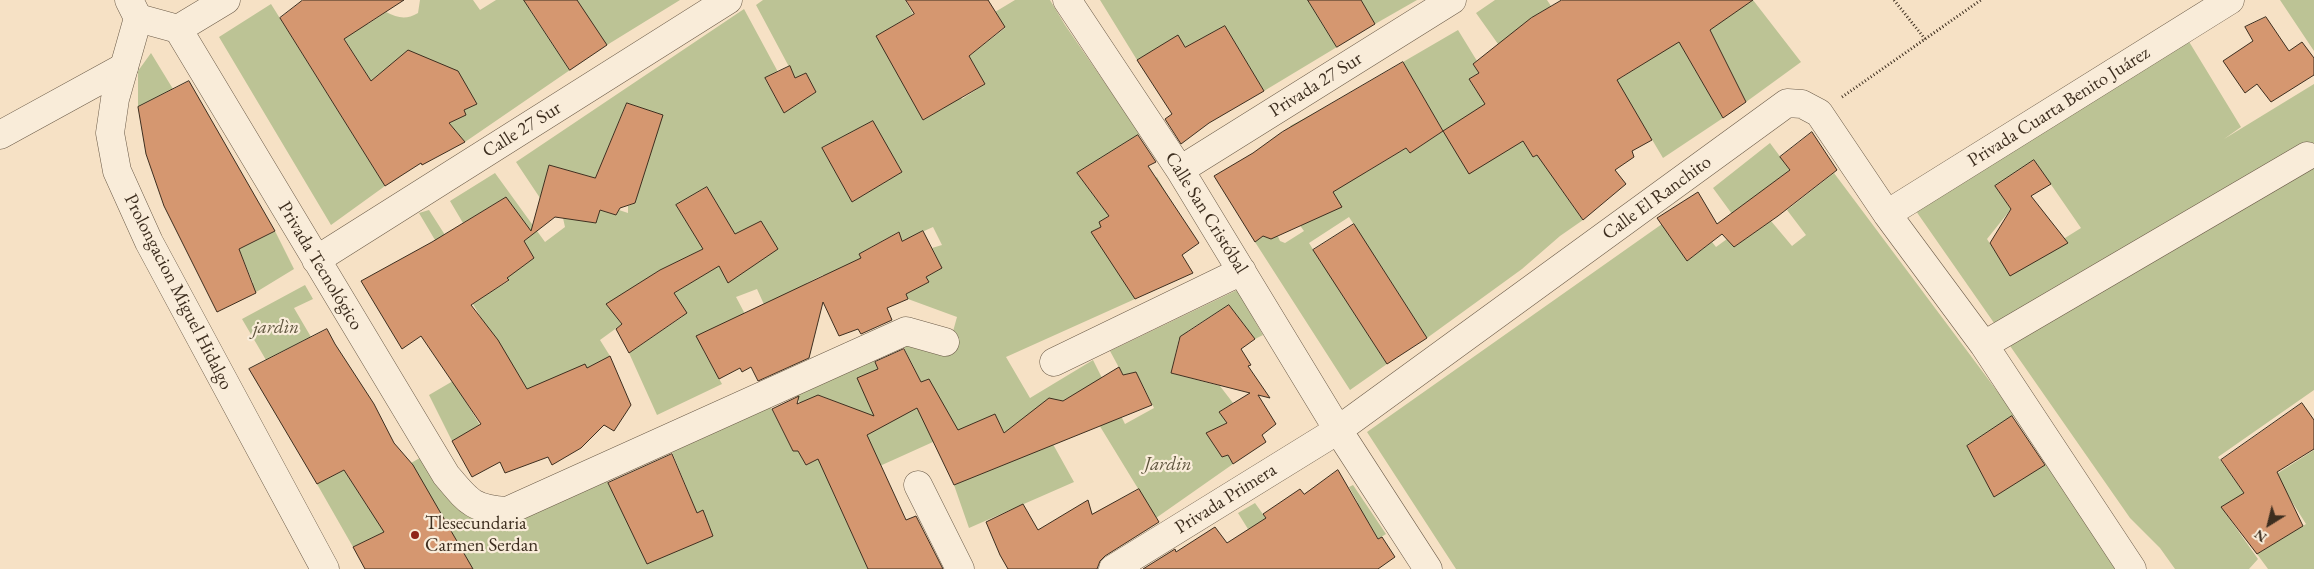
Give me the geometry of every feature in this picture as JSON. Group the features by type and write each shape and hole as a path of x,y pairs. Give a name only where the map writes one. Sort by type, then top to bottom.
{"street":[{"path":"134,9 178,29 226,0"},
{"name":"Calle 27 Sur","path":"316,260 728,0"},
{"name":"Calle San Cristóbal","path":"1067,0 1180,170 1338,430 1428,569"},
{"name":"Privada 27 Sur","path":"1180,170 1452,0"},
{"name":"Privada Cuarta Benito Juárez","path":"1887,214 2230,0"},
{"name":"Prolongacion Miguel Hidalgo","path":"134,9 124,67 115,98 110,133 117,171 148,242 325,569"},
{"name":"Privada Tecnológico","path":"178,29 446,475 467,500 485,510 507,512 906,331 944,342"},
{"path":"0,135 124,67"},
{"name":"Calle El Ranchito","path":"1338,430 1787,103 1802,104 1820,113"},
{"path":"1820,113 1887,214 1984,345 2132,569"},
{"path":"1984,345 2307,156"},
{"path":"1054,362 1242,271"},
{"name":"Privada Primera","path":"1114,569 1338,430"},
{"path":"918,485 960,569"}],"path":[{"path":"1894,0 1925,39"},
{"path":"1820,113 1981,0"}],"green space":[{"path":"353,0 368,24 386,12 394,16 410,17 418,13 420,0 473,0 480,10 496,0 540,0 529,8 570,70 465,142 449,123 465,115 464,110 477,104 458,72 408,51 371,81 323,5"},
{"path":"577,0 680,0 607,45"},
{"name":"Jardin","path":"763,0 905,0 913,14 877,36 923,120 944,108 936,95 948,73 962,99 985,84 969,56 1005,28 995,12 1015,0 1050,0 1140,134 1077,173 1103,208 1141,189 1157,177 1170,200 1149,211 1122,207 1099,222 1101,227 1092,232 1135,299 1006,357 1030,398 1093,360 1125,424 1154,408 1136,372 1123,375 1110,351 1237,290 1263,335 1255,339 1229,305 1188,331 1188,340 1179,339 1171,373 1220,386 1233,403 1219,412 1227,423 1206,433 1222,457 1228,455 1233,464 1156,518 1079,392 1063,401 1034,410 1074,482 969,528 954,485 1017,459 995,414 831,488 868,569 471,569 411,463 432,451 485,510 607,481 648,563 713,536 703,511 697,513 672,452 689,440 769,404 793,451 798,451 806,465 853,440 840,415 842,404 821,396 805,411 794,393 872,356 878,369 921,382 901,342 947,353 957,317 908,299 906,294 929,282 926,277 942,268 932,248 942,245 933,227 902,241 898,232 859,254 871,275 829,285 823,275 807,283 787,355 757,289 736,297 745,314 703,350 722,384 657,415 629,353 682,317 669,294 674,293 745,250 753,266 777,249 761,221 736,236 707,187 676,205 703,249 660,270 607,304 622,324 600,340 610,356 535,402 483,321 419,213 429,210 445,235 479,299 509,281 500,266 517,270 534,258 524,241 532,234 506,197 463,223 450,201 495,173 545,242 565,227 563,218 596,223 600,210 616,215 619,210 628,213 628,206 635,203 662,115 627,103 595,178 549,165 540,198 516,162 744,9 778,72 765,79 784,113 816,92 806,73 795,78 756,5","holes":["873,122 902,172 852,202 822,148"]},
{"path":"1100,0 1308,0 1337,47 1264,91 1225,26 1185,47 1177,36 1137,60"},
{"path":"1361,0 1417,0 1375,24"},
{"path":"1495,0 1547,0 1551,6 1530,19 1600,48 1621,78 1660,53 1674,0 1683,49 1723,118 1663,158 1623,91 1524,142 1534,157 1586,124 1606,159 1560,188 1583,220 1560,236 1522,269 1427,338 1379,263 1337,287 1387,364 1350,390 1255,242 1268,231 1276,232 1280,241 1285,243 1304,231 1296,220 1327,183 1290,126 1326,107 1365,173 1406,148 1410,153 1443,131 1403,62 1458,30 1477,61 1473,64 1479,73 1469,79 1477,92 1485,89 1498,44 1476,13","holes":["1349,217 1364,240 1322,264 1309,243"]},
{"path":"1753,0 1801,62 1746,102 1710,30"},
{"path":"2280,0 2314,0 2314,51"},
{"path":"271,4 385,186 331,225 219,37"},
{"path":"2188,40 2241,127 2224,139 2314,84 2314,390 2218,457 2244,493 2222,508 2258,559 2249,569 2175,569 2160,548 2130,518 1909,201","holes":["2034,160 2081,228 2009,273 1987,239 2011,209 1995,186"]},
{"path":"151,53 173,89 138,107 138,71"},
{"path":"1770,143 1790,170 1732,214 1713,188"},
{"path":"1834,173 2015,415 1967,446 1994,497 2046,464 2120,569 1456,569 1367,432 1662,224 1687,261 1712,242 1716,247 1727,239 1734,247 1771,221 1792,246 1806,235 1787,210"},
{"name":"jardìn","path":"275,231 294,269 253,294 248,286 253,283 239,249"},
{"name":"jardìn","path":"305,285 313,299 294,308 311,337 266,360 242,319"},
{"path":"453,381 480,425 452,441 429,395"},
{"path":"2314,450 2314,569 2268,569 2257,554 2306,524 2275,475"},
{"path":"344,470 367,506 401,489 386,531 353,547 317,484"},
{"path":"1353,485 1386,534 1378,539 1369,523 1353,534 1359,542 1345,551 1337,540 1328,546 1333,559 1319,569 1300,569 1296,563 1286,569 1272,569 1265,559 1274,552 1256,525 1248,529 1238,513 1255,503 1290,552 1326,525 1331,534 1345,525 1339,516 1358,503 1349,487"}],"building":[{"path":"303,0 404,0 344,39 371,81 408,50 458,71 477,104 464,110 466,115 449,123 465,142 422,165 421,163 385,186 280,18"},
{"path":"524,0 577,0 607,45 570,70"},
{"path":"906,0 988,0 1005,27 969,56 985,84 923,120 876,36 914,14"},
{"path":"1308,0 1361,0 1375,24 1337,47"},
{"path":"1562,0 1753,0 1710,30 1746,102 1723,118 1679,42 1617,80 1652,140 1632,151 1634,157 1615,170 1626,184 1583,220 1537,155 1533,157 1523,141 1469,174 1443,131 1485,104 1469,79 1479,73 1473,64 1531,18"},
{"path":"2266,17 2289,51 2302,42 2314,58 2314,75 2271,102 2257,84 2245,93 2223,61 2253,41 2245,27"},
{"path":"1225,26 1264,91 1209,123 1181,144 1165,119 1172,114 1137,60 1178,35 1185,47"},
{"path":"1403,62 1443,131 1410,153 1406,148 1333,192 1342,207 1271,239 1263,236 1255,242 1214,176 1253,153 1282,132"},
{"path":"790,66 795,78 806,73 816,92 784,113 765,78"},
{"path":"189,81 275,231 239,249 256,293 217,312 164,206 146,154 138,107"},
{"path":"627,103 663,115 635,203 620,208 616,215 600,210 596,223 555,217 524,241 534,258 507,278 509,280 471,305 498,340 527,389 585,364 587,368 610,356 631,405 614,431 604,425 581,448 552,465 548,457 505,473 500,462 472,477 452,441 481,424 421,336 402,349 361,281 432,242 506,197 531,231 549,165 595,178"},
{"path":"873,121 902,172 852,202 822,148"},
{"path":"1812,132 1837,170 1778,216 1734,247 1722,234 1687,261 1657,218 1698,192 1717,224 1790,170 1780,157"},
{"path":"1138,135 1156,162 1148,166 1199,243 1182,255 1193,273 1135,299 1091,232 1101,227 1099,222 1109,216 1077,173"},
{"path":"2034,160 2051,184 2031,196 2068,243 2010,276 1990,243 2011,209 1995,186"},
{"path":"707,187 735,234 761,221 778,249 728,283 719,266 674,293 687,313 629,353 616,329 622,324 606,304 660,270 703,249 676,205"},
{"path":"1354,224 1427,338 1387,364 1313,250"},
{"path":"923,231 942,268 926,277 929,282 906,294 908,299 887,308 892,320 861,334 858,329 839,336 823,302 809,358 758,381 751,367 742,372 740,368 719,379 696,336 861,258 859,254 899,232 902,241"},
{"path":"1229,305 1255,339 1241,349 1251,365 1248,366 1270,398 1258,395 1276,424 1262,435 1266,442 1233,464 1228,455 1222,457 1206,433 1227,423 1219,412 1250,393 1171,373 1180,337"},
{"path":"327,329 374,404 394,443 413,465 473,569 365,569 353,547 384,532 344,470 317,484 249,369"},
{"path":"904,349 921,382 929,379 958,430 995,414 1004,433 1049,398 1063,401 1119,367 1123,375 1136,372 1152,405 954,485 917,408 867,435 906,520 916,516 943,569 868,569 818,459 806,465 798,451 793,451 772,409 799,396 797,404 818,395 874,416 857,378 878,369 875,362"},
{"path":"2302,403 2314,420 2314,449 2277,472 2303,526 2257,554 2221,507 2244,493 2221,460"},
{"path":"2012,416 2045,465 1994,497 1967,446"},
{"path":"672,454 697,513 703,510 713,536 647,564 608,483"},
{"path":"1338,470 1378,539 1382,537 1395,557 1378,569 1143,569 1175,549 1176,552 1215,527 1227,543 1266,518 1263,514 1300,489 1304,494"},
{"path":"1139,489 1159,522 1105,556 1100,561 1097,569 1008,569 986,522 1023,504 1038,530 1088,500 1092,514"}],"place":[{"name":"Tlesecundaria Carmen Serdan","path":"415,535"}]}
